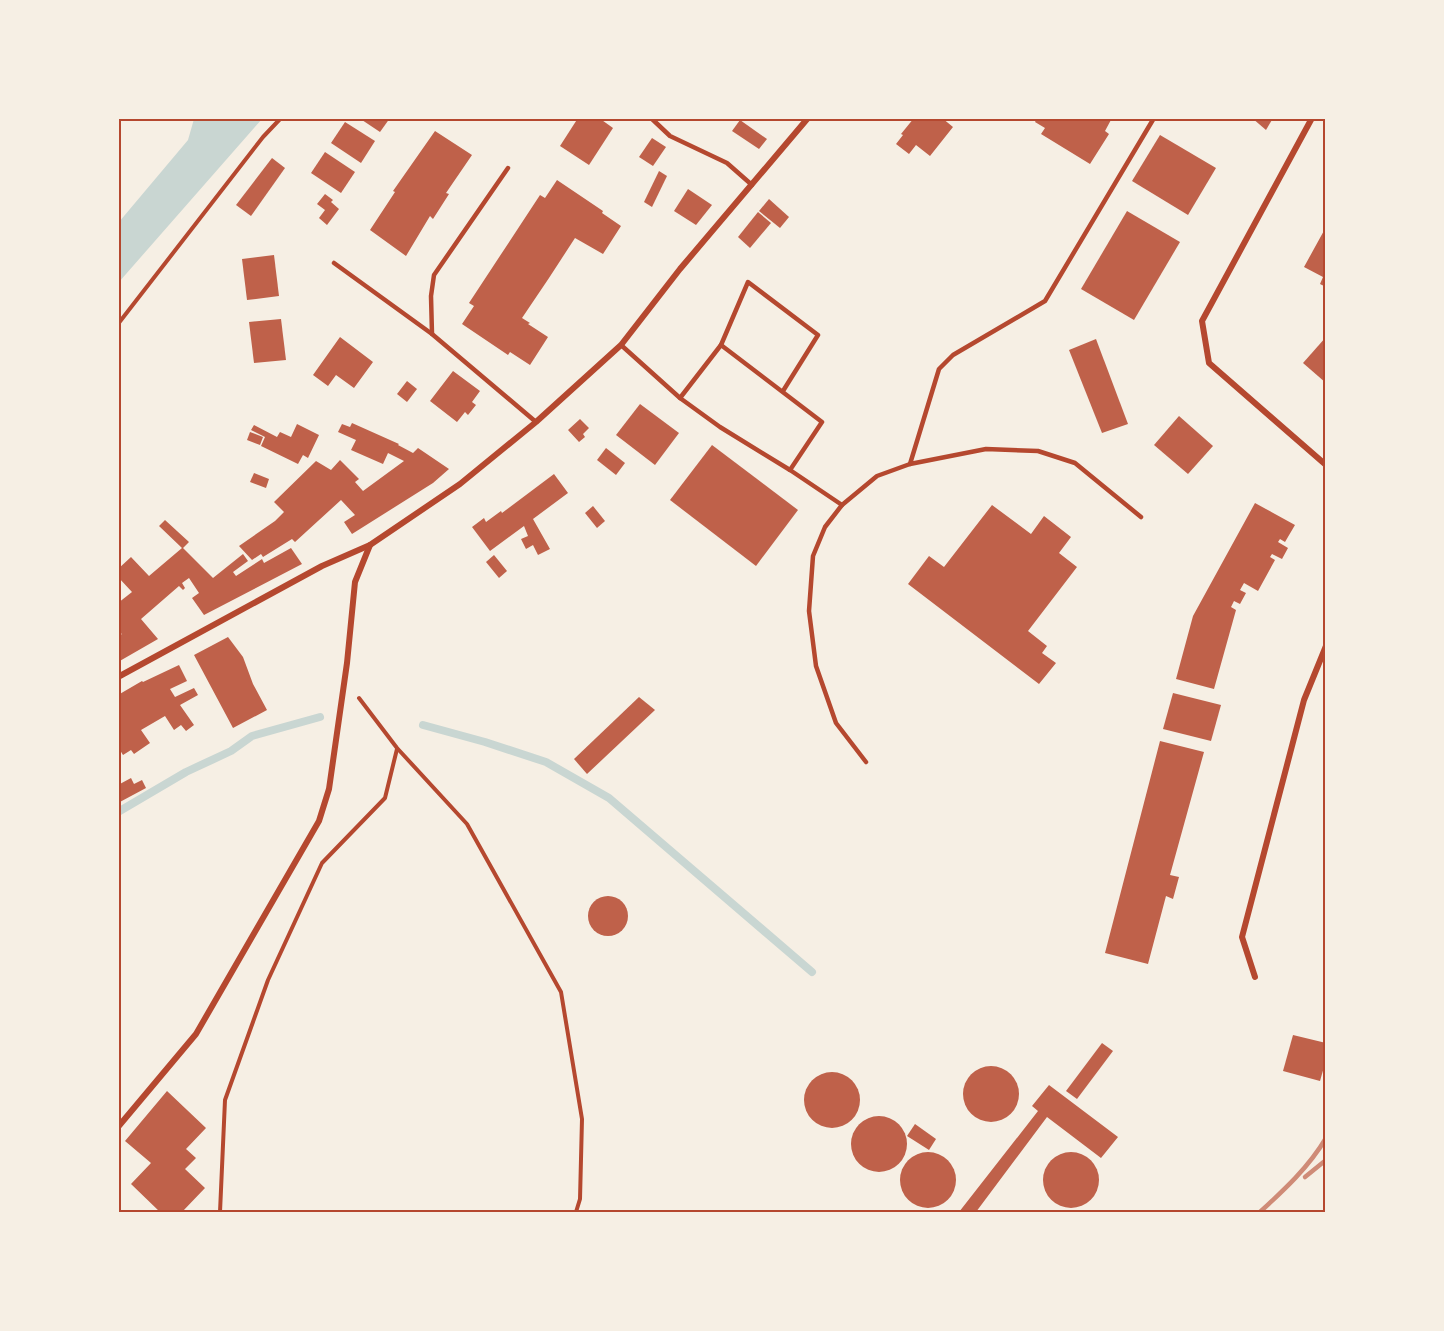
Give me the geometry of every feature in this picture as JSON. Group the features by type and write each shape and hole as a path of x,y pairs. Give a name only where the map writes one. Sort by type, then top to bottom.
{"street":[{"path":"118,677 322,566 370,545 460,484 536,422 621,345 680,269 808,118"},
{"path":"1312,118 1202,321 1209,363 1326,465"},
{"path":"118,1127 196,1034 319,821 329,789 347,663 355,582 370,545"},
{"path":"1255,977 1242,937 1304,700 1326,646"}],"lane":[{"path":"651,118 670,136 727,163 752,185"},
{"path":"910,464 939,369 953,355 1045,301 1154,118"},
{"path":"432,334 431,296 434,275 508,168"},
{"path":"334,263 432,334 536,422"},
{"path":"680,398 721,345 748,282 818,335 783,391"},
{"path":"621,345 680,398 720,427 842,505"},
{"path":"721,345 822,422 790,470"},
{"path":"866,762 836,723 816,666 809,611 813,556 825,527 842,505 877,477 910,464 986,449 1038,451 1075,463 1141,517"}],"path":[{"path":"118,324 262,137 281,118"},
{"path":"359,698 397,748 467,824 561,992 582,1119 580,1199 576,1212"},
{"path":"220,1212 225,1100 268,980 322,862 385,798 397,748"}],"shaded area":[{"path":"194,119 262,119 119,282 119,222 188,140"}],"building":[{"path":"359,118 390,118 380,132"},
{"path":"578,118 599,118 613,128 589,165 560,146"},
{"path":"914,118 942,118 953,127 930,156 916,145 909,154 896,144"},
{"path":"1037,118 1112,118 1105,131 1109,134 1090,164 1041,134 1045,128 1035,122"},
{"path":"1252,118 1273,118 1266,130"},
{"path":"740,120 767,139 759,149 732,131"},
{"path":"345,122 375,141 361,163 331,143"},
{"path":"435,131 472,155 446,193 449,194 433,219 430,216 406,256 370,230 395,192 393,191"},
{"path":"1160,135 1216,168 1188,215 1132,181"},
{"path":"652,138 666,147 653,166 639,157"},
{"path":"325,152 355,172 341,193 311,173"},
{"path":"272,158 285,168 251,216 236,205"},
{"path":"659,171 667,176 652,207 644,202"},
{"path":"557,180 621,226 603,254 575,238 522,318 548,337 530,365 510,352 508,355 462,324 474,306 469,303 540,195 545,198"},
{"path":"688,189 712,205 696,225 674,211"},
{"path":"325,194 339,209 327,225 319,218 325,210 317,204"},
{"path":"769,199 789,217 780,228 759,211"},
{"path":"1127,211 1180,242 1134,320 1081,289"},
{"path":"758,212 771,223 750,248 738,237"},
{"path":"1326,227 1326,287 1320,284 1323,277 1304,267"},
{"path":"274,255 279,296 247,300 242,259"},
{"path":"281,319 286,360 254,363 249,322"},
{"path":"340,337 373,362 354,388 336,375 328,386 313,375"},
{"path":"1326,337 1326,383 1303,363"},
{"path":"1096,339 1128,424 1102,433 1069,350"},
{"path":"453,371 480,391 472,402 476,405 468,415 465,412 457,422 430,401"},
{"path":"407,381 417,389 407,402 397,394"},
{"path":"640,404 679,433 655,465 616,435"},
{"path":"1179,416 1213,446 1188,474 1154,445"},
{"path":"580,419 589,428 583,434 585,437 579,442 568,430"},
{"path":"352,423 399,444 413,453 418,448 449,469 433,483 352,534 344,522 355,515 341,500 295,542 292,539 263,557 261,554 252,560 239,546 284,512 274,502 316,461 331,470 340,460 359,479 355,482 363,491 404,461 388,453 383,464 351,450 356,440 338,432 342,424 350,427"},
{"path":"297,424 319,435 308,458 303,455 298,464 261,446 265,437 251,430 254,425 277,437 280,432 291,437"},
{"path":"250,432 263,437 260,445 247,440"},
{"path":"712,445 798,510 756,566 670,500"},
{"path":"606,448 625,463 616,475 597,460"},
{"path":"254,473 269,479 266,488 250,482"},
{"path":"554,474 568,493 533,519 550,549 538,555 533,545 526,549 521,539 528,536 524,526 490,551 472,527 484,518 486,522 501,511 502,513"},
{"path":"1255,503 1295,525 1285,542 1280,539 1278,542 1288,548 1282,559 1272,554 1270,557 1275,560 1258,591 1244,583 1240,590 1246,593 1240,604 1234,601 1231,607 1236,610 1214,689 1176,679 1193,616"},
{"path":"992,505 1031,534 1044,516 1071,537 1059,553 1077,567 1028,631 1047,646 1042,653 1056,663 1039,684 908,584 929,556 944,567"},
{"path":"593,506 605,521 597,528 585,513"},
{"path":"165,520 189,542 183,548 213,578 243,554 248,561 233,572 236,576 262,559 264,563 291,548 302,564 204,615 192,598 199,593 189,578 182,583 185,588 183,590 179,586 141,619 158,639 118,662 118,636 122,634 118,632 118,603 132,592 118,577 118,569 131,557 149,576 182,548 159,526"},
{"path":"494,555 507,571 499,578 486,562"},
{"path":"228,637 243,657 253,684 267,710 233,728 194,655"},
{"path":"179,665 187,681 170,689 175,697 194,688 198,695 180,705 194,725 186,731 181,725 174,730 165,716 141,730 150,743 134,754 131,750 123,755 118,747 118,695 142,681"},
{"path":"1173,693 1221,705 1211,741 1163,729"},
{"path":"639,697 655,710 587,774 574,759"},
{"path":"1160,741 1204,752 1170,875 1179,877 1173,899 1166,896 1148,964 1105,953"},
{"path":"131,778 134,784 142,780 146,788 118,803 118,785"},
{"path":"608,896 616,897 622,902 627,908 627,924 622,930 616,935 608,936 600,935 594,930 589,924 588,916 589,908 594,902 600,897"},
{"path":"1293,1035 1326,1043 1326,1060 1320,1081 1283,1071"},
{"path":"1102,1043 1113,1051 1077,1099 1066,1091"},
{"path":"986,1066 996,1066 1011,1074 1017,1083 1019,1094 1017,1105 1011,1114 996,1122 986,1122 975,1117 968,1110 963,1099 963,1089 968,1078 975,1071"},
{"path":"827,1072 837,1072 852,1080 858,1089 860,1100 858,1111 852,1120 837,1128 827,1128 816,1123 809,1116 804,1105 804,1095 809,1084 816,1077"},
{"path":"1049,1085 1118,1137 1101,1158 1047,1117 976,1212 959,1212 1038,1111 1032,1106"},
{"path":"167,1091 206,1128 186,1149 196,1158 185,1169 205,1188 182,1212 160,1212 131,1184 151,1163 125,1141"},
{"path":"874,1116 884,1116 899,1124 905,1133 907,1144 905,1155 899,1164 884,1172 874,1172 863,1167 856,1160 851,1149 851,1139 856,1128 863,1121"},
{"path":"915,1124 936,1139 929,1150 907,1136"},
{"path":"922,1152 934,1152 948,1160 956,1174 954,1191 948,1200 934,1208 922,1208 905,1196 900,1186 900,1174 912,1157"},
{"path":"1066,1152 1076,1152 1091,1160 1097,1169 1099,1180 1097,1191 1091,1200 1076,1208 1066,1208 1055,1203 1048,1196 1043,1185 1043,1175 1048,1164 1055,1157"}],"waterway":[{"path":"118,812 186,772 231,751 252,736 320,717"},
{"path":"423,725 546,762 609,798 812,972"}],"railway":[{"path":"1260,1212 1304,1168 1326,1138"},
{"path":"1305,1177 1326,1160"}]}
